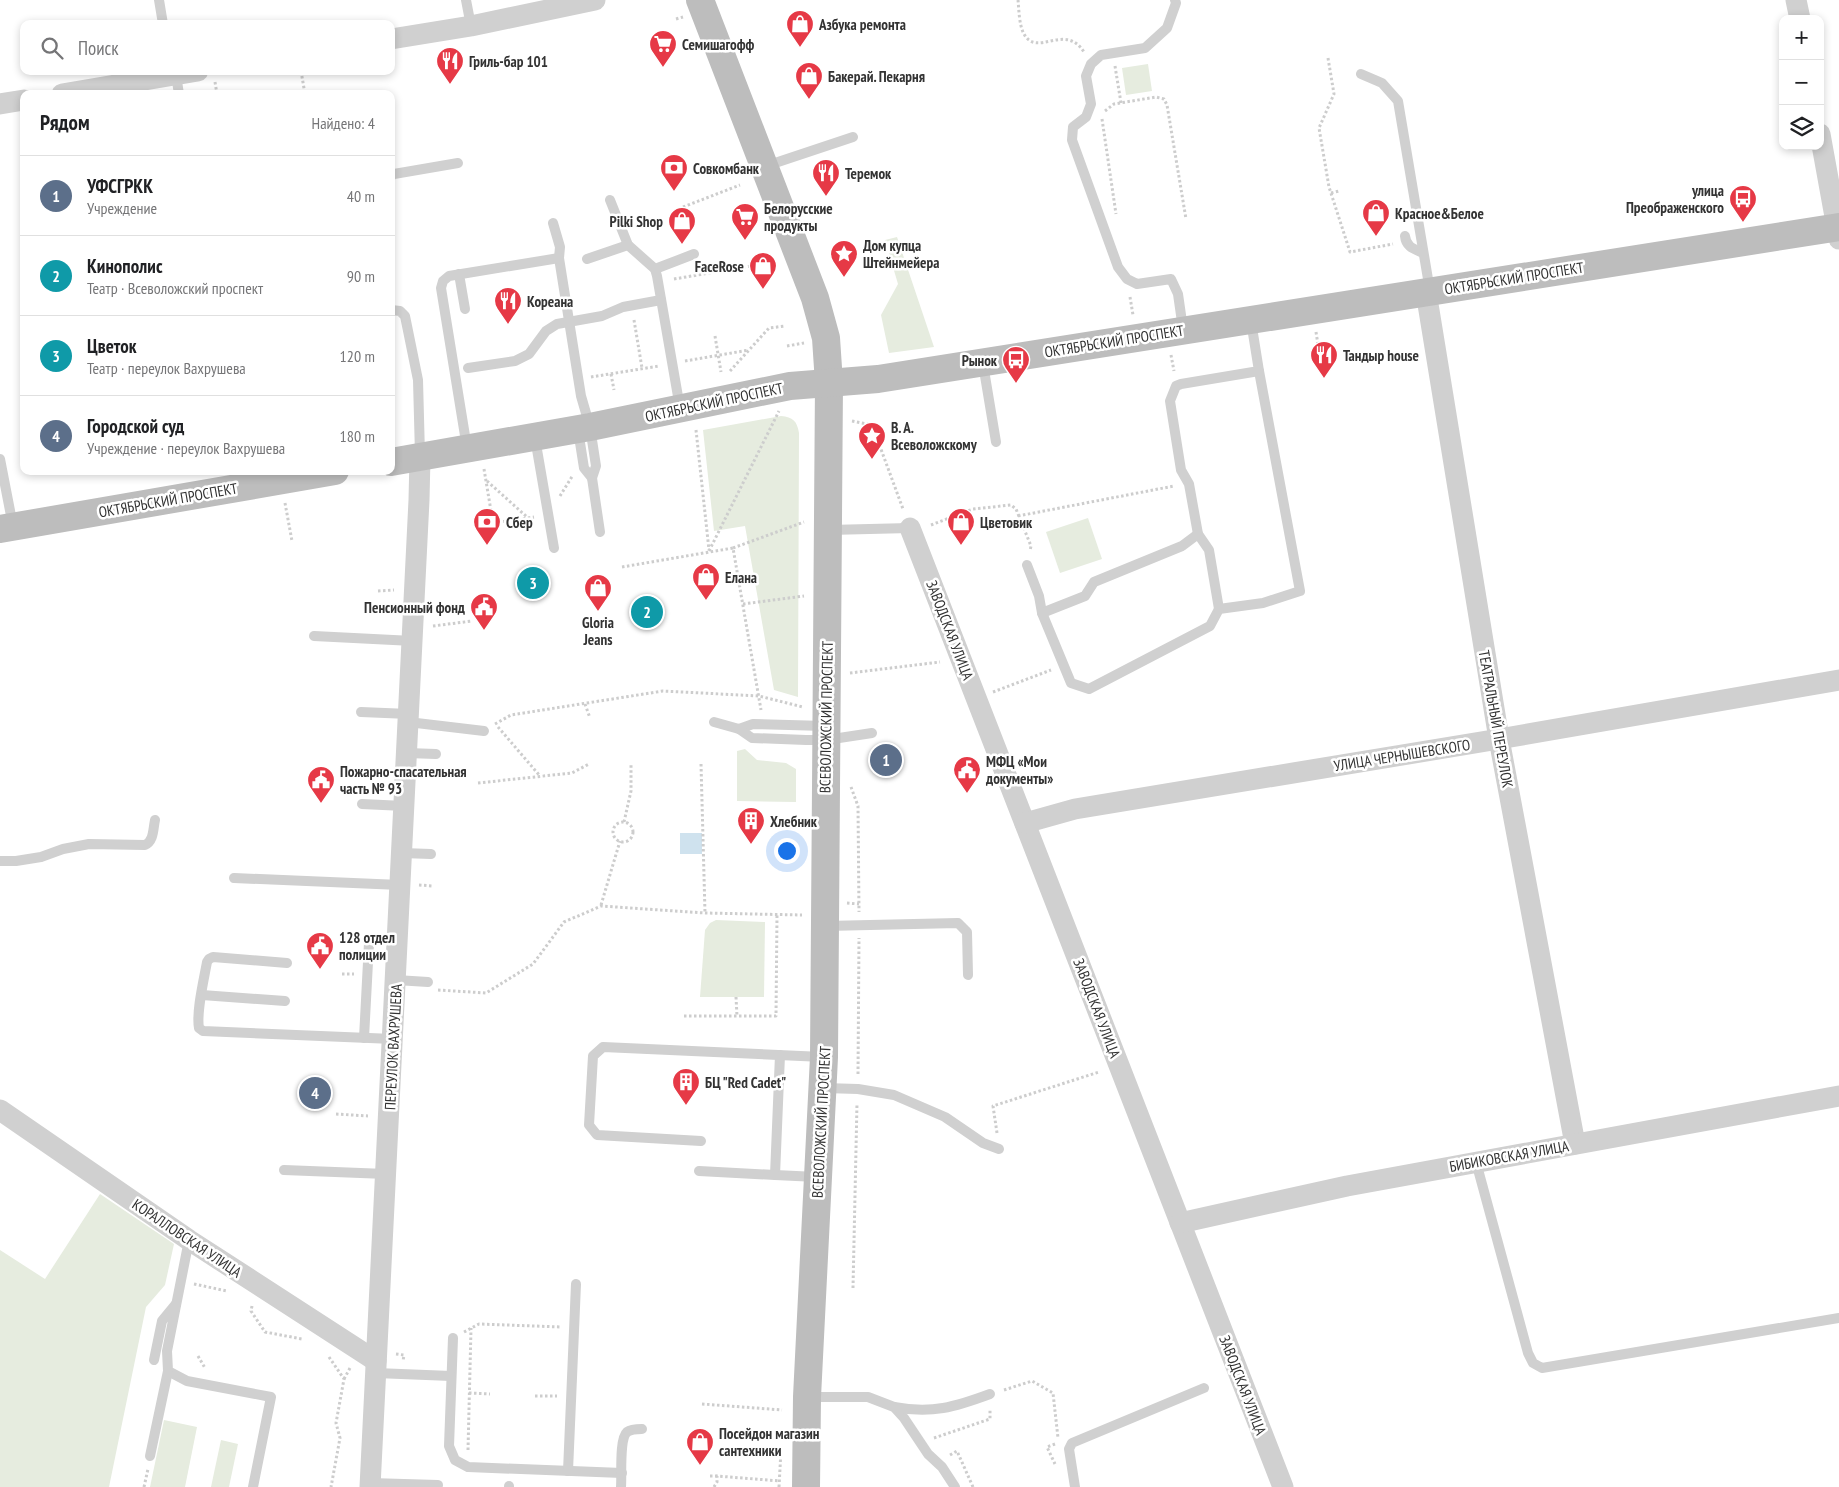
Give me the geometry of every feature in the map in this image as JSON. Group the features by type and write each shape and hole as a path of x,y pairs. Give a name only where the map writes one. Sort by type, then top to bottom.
{"street":[{"path":"395,38 471,26 595,0"},
{"name":"ВСЕВОЛОЖСКИЙ ПРОСПЕКТ","path":"700,0 815,298 826,338 829,383 818,526 826,733 815,920 824,1057 807,1397 806,1487"},
{"path":"1796,0 1799,15"},
{"path":"78,90 105,83 175,79"},
{"path":"0,104 20,101"},
{"path":"1823,150 1838,231"},
{"name":"ОКТЯБРЬСКИЙ ПРОСПЕКТ","path":"395,461 584,428 688,416 790,386 878,379 1426,292 1838,231"},
{"name":"ТЕАТРАЛЬНЫЙ ПЕРЕУЛОК","path":"1426,292 1499,739 1575,1144"},
{"name":"ПЕРЕУЛОК ВАХРУШЕВА","path":"370,1485 409,718 420,634 420,457"},
{"name":"ОКТЯБРЬСКИЙ ПРОСПЕКТ","path":"7,528 312,475"},
{"name":"ЗАВОДСКАЯ УЛИЦА","path":"911,531 1283,1487"},
{"name":"УЛИЦА ЧЕРНЫШЕВСКОГО","path":"1025,823 1075,809 1499,739 1839,680"},
{"name":"БИБИКОВСКАЯ УЛИЦА","path":"1180,1223 1347,1186 1839,1096"},
{"name":"КОРАЛЛОВСКАЯ УЛИЦА","path":"0,1110 376,1367"}],"lane":[{"path":"159,0 162,20"},
{"path":"466,0 471,26"},
{"path":"1175,0 1176,3 1167,28 1146,48 1101,55 1091,64 1086,76 1091,104 1086,117 1073,127 1072,140 1118,267 1127,279 1138,284 1170,279 1178,294 1183,330"},
{"path":"1361,74 1382,83 1398,101 1428,280 1426,292"},
{"path":"764,166 853,137"},
{"path":"395,174 458,163"},
{"path":"610,200 628,245 655,270 688,416"},
{"path":"553,223 560,247 559,258 581,396 584,428 584,468 592,478 600,532"},
{"path":"1405,239 1410,248 1423,253"},
{"path":"588,259 628,245"},
{"path":"655,270 694,254"},
{"path":"474,447 441,288 443,280 449,276 459,274 559,258"},
{"path":"459,274 465,309"},
{"path":"468,368 515,361 529,354 546,331 557,324 602,316 623,307 661,300"},
{"path":"395,310 400,311 405,316 418,380 420,457"},
{"path":"1219,609 1263,603 1300,592 1251,320"},
{"path":"983,362 996,442"},
{"path":"1027,565 1039,596 1042,613 1071,684 1089,689 1210,626 1219,609 1208,550 1198,534 1189,484 1181,470 1170,401 1176,386 1181,384 1259,371"},
{"path":"535,437 554,548"},
{"path":"0,458 7,528"},
{"path":"818,526 911,531"},
{"path":"1042,613 1085,596 1094,582 1182,546 1198,534"},
{"path":"314,636 420,634"},
{"path":"361,712 484,731"},
{"path":"714,722 739,729 752,738 826,733 872,733"},
{"path":"739,729 753,724 763,724 826,733"},
{"path":"407,753 436,754"},
{"path":"362,804 404,806"},
{"path":"0,861 16,861 41,857 63,849 89,844 145,845 150,843 152,839 154,820"},
{"path":"402,853 431,854"},
{"path":"234,878 400,885"},
{"path":"815,920 859,926 958,923 967,932 968,975"},
{"path":"364,1038 369,943"},
{"path":"287,963 213,957 209,959 202,995 199,1028 204,1031 393,1039"},
{"path":"396,980 428,982"},
{"path":"202,995 285,1001"},
{"path":"701,1141 597,1134 589,1125 593,1056 603,1047 824,1057"},
{"path":"775,1175 780,1055"},
{"path":"823,1088 858,1089 894,1095 945,1117 983,1143 999,1149"},
{"path":"1476,1162 1528,1354 1533,1364 1542,1368 1839,1318"},
{"path":"284,1170 386,1174"},
{"path":"699,1171 818,1177"},
{"path":"150,1456 168,1371 167,1351 189,1240"},
{"path":"568,1471 576,1284"},
{"path":"154,1360 162,1320 176,1304"},
{"path":"453,1338 449,1446 455,1460 468,1467 622,1474"},
{"path":"376,1367 452,1376"},
{"path":"168,1371 187,1381 271,1397 253,1487"},
{"path":"1075,1487 1069,1449 1072,1443 1204,1388"},
{"path":"807,1397 868,1397 894,1407 914,1411 954,1407 990,1394"},
{"path":"894,1407 928,1454 942,1466 955,1487"},
{"path":"621,1487 623,1440 627,1432 634,1429 642,1429"},
{"path":"370,1485 438,1485"}],"path":[{"path":"1018,0 1023,33 1029,41 1038,43 1066,38 1078,44 1091,64"},
{"path":"1113,53 1120,103"},
{"path":"1328,58 1334,94 1319,128 1331,193 1350,252 1405,239"},
{"path":"302,75 304,90"},
{"path":"1118,224 1102,121 1106,111 1114,104 1156,97 1164,99 1167,105 1186,219"},
{"path":"683,208 740,185"},
{"path":"1331,193 1339,191"},
{"path":"658,282 769,263"},
{"path":"1127,279 1134,322"},
{"path":"634,322 642,368"},
{"path":"730,371 769,328 785,326"},
{"path":"1316,332 1322,369"},
{"path":"715,336 721,372"},
{"path":"787,346 807,342"},
{"path":"611,374 614,390"},
{"path":"709,552 780,409"},
{"path":"688,416 709,552"},
{"path":"856,420 867,424 875,433 911,531 973,509 1011,506 1016,509 1031,546 1027,565"},
{"path":"474,447 486,481 495,531"},
{"path":"486,481 528,518"},
{"path":"1018,516 1189,484"},
{"path":"283,497 292,541"},
{"path":"493,523 514,520"},
{"path":"622,567 733,548 818,526"},
{"path":"733,548 763,724"},
{"path":"378,592 402,589"},
{"path":"743,604 807,596"},
{"path":"420,634 472,621"},
{"path":"849,673 941,662"},
{"path":"976,698 1063,666"},
{"path":"484,731 511,715 664,691 759,696 806,708"},
{"path":"585,704 590,718"},
{"path":"496,724 540,776"},
{"path":"478,783 572,773 589,764"},
{"path":"624,822 631,791 631,764"},
{"path":"701,764 705,913"},
{"path":"848,782 858,806 858,1089 853,1288"},
{"path":"624,822 632,829 632,834 630,839 620,841 616,839 613,830 615,825 624,822"},
{"path":"601,906 620,841"},
{"path":"845,904 858,904"},
{"path":"450,991 486,993 533,964 564,922 601,906 705,913 777,915 815,920"},
{"path":"684,1016 776,1016 777,915"},
{"path":"736,997 737,1016"},
{"path":"999,1149 993,1106 1119,1065"},
{"path":"336,1114 370,1116"},
{"path":"181,1282 235,1292"},
{"path":"253,1300 251,1311 264,1332 302,1339"},
{"path":"453,1338 479,1324 574,1328"},
{"path":"468,1467 471,1328"},
{"path":"325,1350 344,1378 336,1423 340,1438 330,1487"},
{"path":"198,1356 205,1368"},
{"path":"920,1443 990,1419 990,1394 1032,1381 1053,1393 1058,1442 1047,1447 1058,1471"},
{"path":"451,1392 490,1394"},
{"path":"535,1396 571,1397"},
{"path":"702,1404 782,1410"},
{"path":"951,1454 957,1452 963,1466"},
{"path":"710,1476 780,1482"},
{"path":"714,1487 717,1482 717,1476"}],"shaded area":[{"path":"1148,64 1152,91 1126,95 1122,68"},
{"path":"897,237 934,347 889,353 881,315 898,284 885,240"},
{"path":"781,416 794,420 799,433 798,697 774,690 745,526 714,531 703,430"},
{"path":"1088,518 1102,559 1060,573 1046,532"},
{"path":"745,749 757,760 786,763 796,769 796,802 737,801 737,751"},
{"path":"716,920 765,922 764,997 700,997 705,930 710,923"},
{"path":"100,1194 174,1244 165,1285 146,1307 109,1487 0,1487 0,1250 45,1279"},
{"path":"164,1420 197,1427 185,1487 150,1487"},
{"path":"221,1440 238,1444 229,1487 211,1487"}],"water":[{"path":"680,833 702,833 702,854 680,854"}],"place":[{"name":"Азбука ремонта","path":"800,48"},
{"name":"Семишагофф","path":"663,68"},
{"name":"Гриль-бар 101","path":"450,85"},
{"name":"Бакерай. Пекарня","path":"809,100"},
{"name":"Совкомбанк","path":"674,192"},
{"name":"Теремок","path":"826,197"},
{"name":"улица Преображенского","path":"1743,223"},
{"name":"Красное&Белое","path":"1376,237"},
{"name":"Белорусские продукты","path":"745,241"},
{"name":"Pilki Shop","path":"682,245"},
{"name":"Дом купца Штейнмейера","path":"844,278"},
{"name":"FaceRose","path":"763,290"},
{"name":"Кореана","path":"508,325"},
{"name":"Тандыр house","path":"1324,379"},
{"name":"Рынок","path":"1016,384"},
{"name":"В. А. Всеволожскому","path":"872,460"},
{"name":"Сбер","path":"487,546"},
{"name":"Цветовик","path":"961,546"},
{"name":"Цветок","path":"533,583"},
{"name":"Елана","path":"706,601"},
{"name":"Gloria Jeans","path":"598,612"},
{"name":"Кинополис","path":"647,612"},
{"name":"Пенсионный фонд","path":"484,631"},
{"name":"УФСГРКК","path":"886,760"},
{"name":"МФЦ «Мои документы»","path":"967,794"},
{"name":"Пожарно-спасательная часть № 93","path":"321,804"},
{"name":"Хлебник","path":"751,845"},
{"name":"128 отдел полиции","path":"320,970"},
{"name":"Городской суд","path":"315,1093"},
{"name":"БЦ \"Red Cadet\"","path":"686,1106"},
{"name":"Посейдон магазин сантехники","path":"700,1466"}]}
